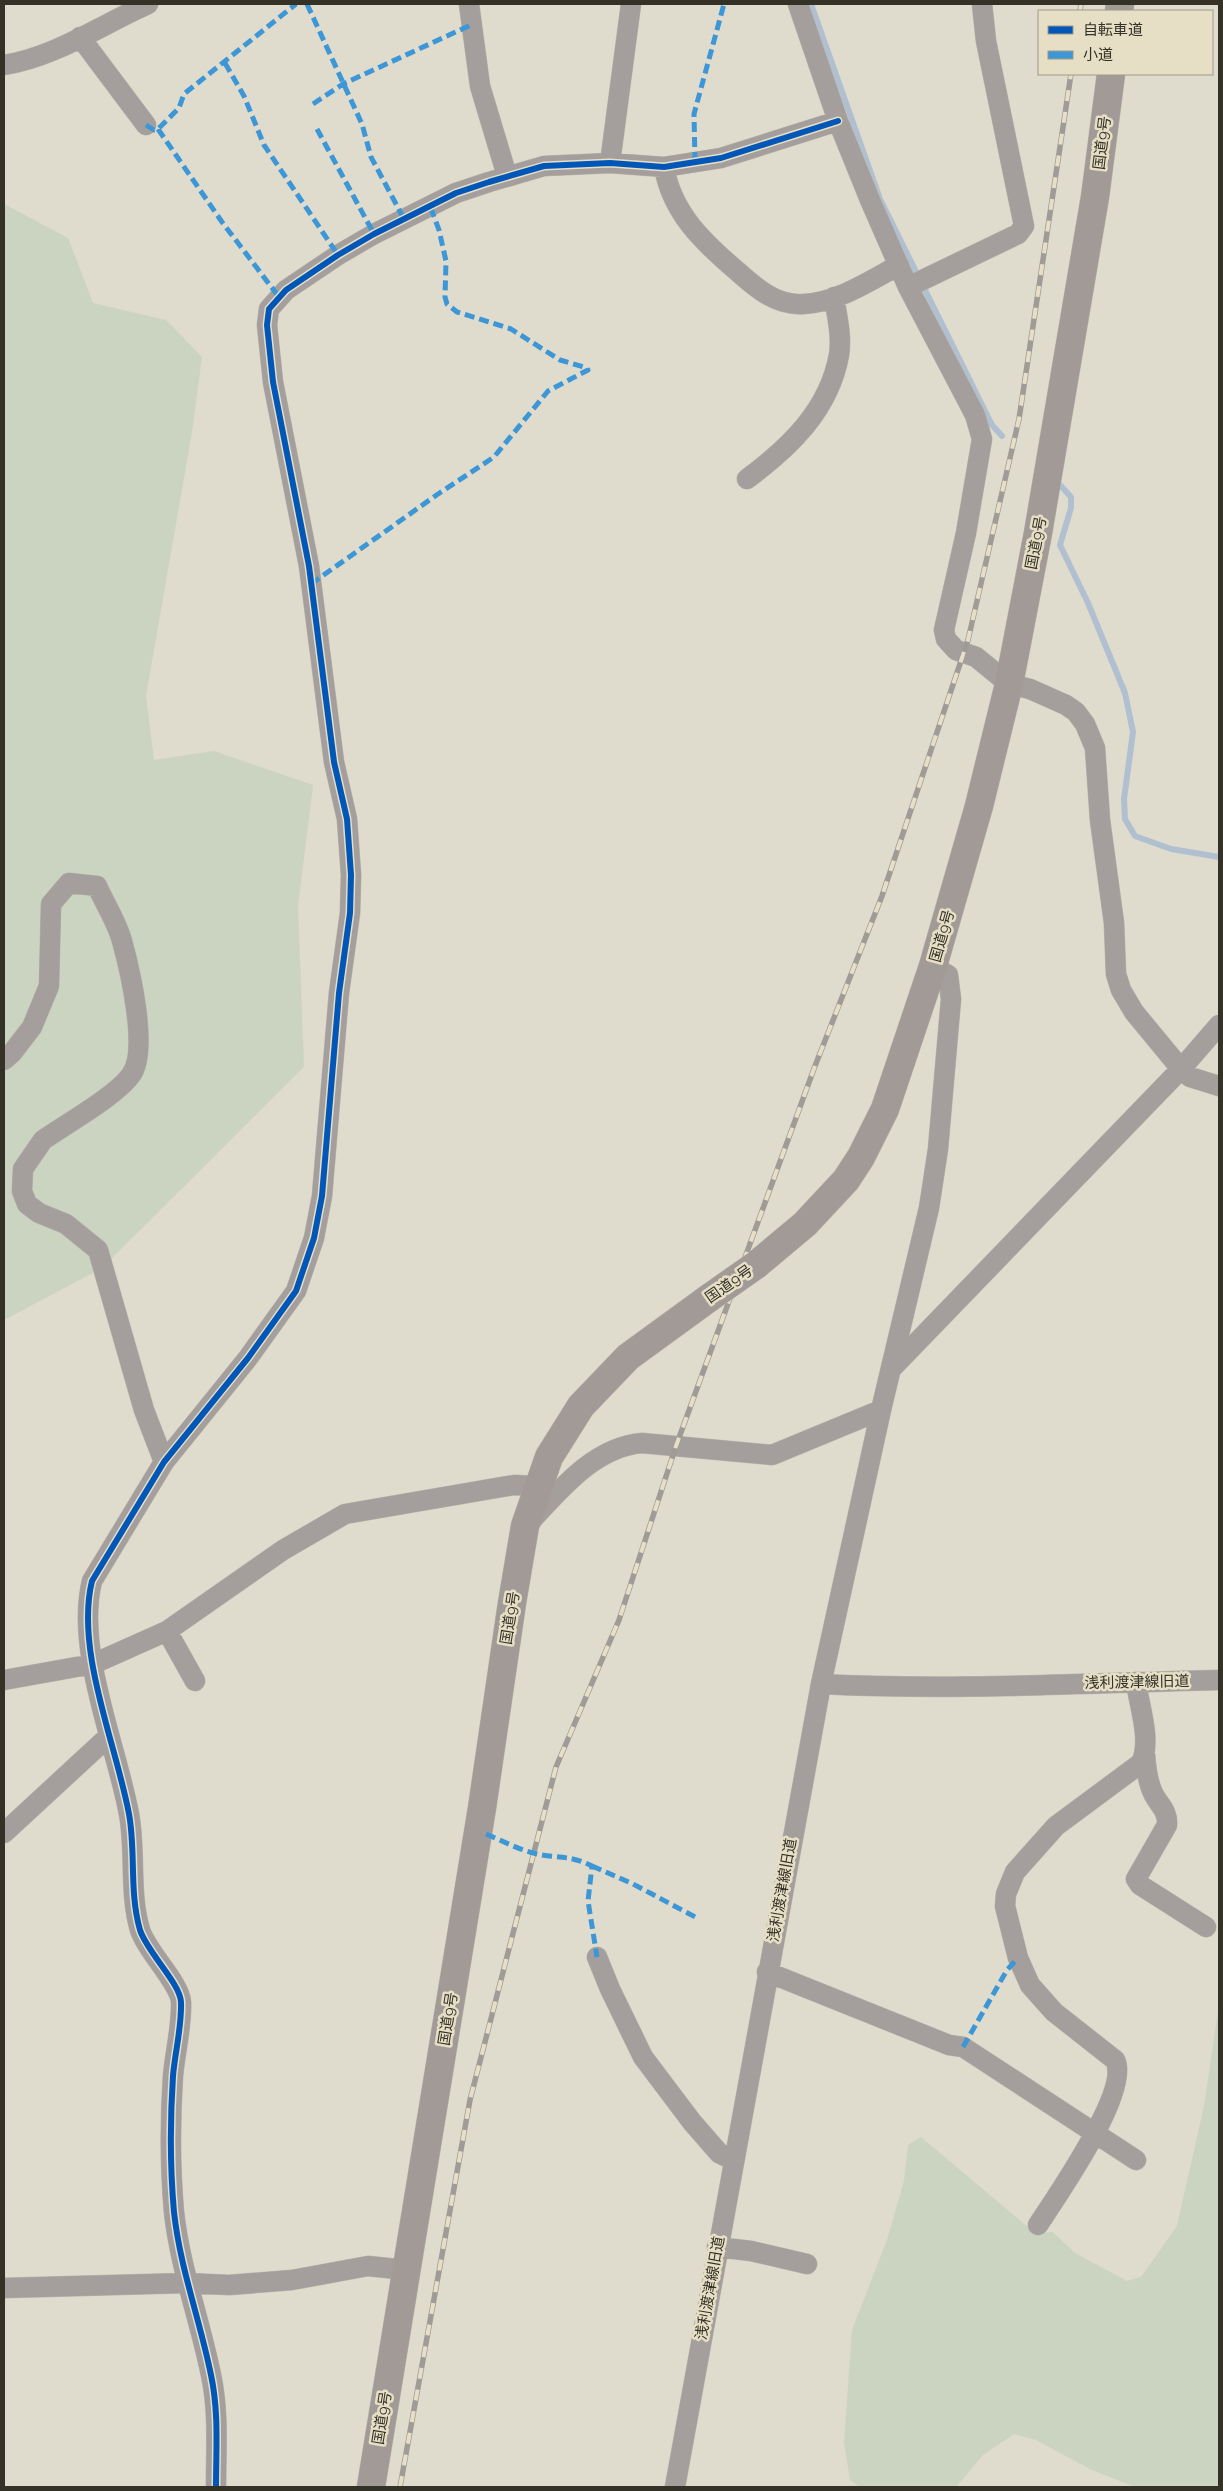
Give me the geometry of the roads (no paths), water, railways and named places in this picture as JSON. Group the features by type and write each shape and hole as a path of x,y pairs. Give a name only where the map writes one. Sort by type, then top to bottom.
{"highway":[{"name":"国道9号","path":"371,2487 482,1808 525,1526 538,1486 553,1450 581,1406 628,1357 756,1265 805,1224 846,1180 861,1157 885,1109 933,966 979,806 1009,684 1038,533 1095,197 1111,75"}],"street":[{"path":"4,65 16,63 57,49 148,4"},
{"path":"469,4 480,86 498,154 507,176"},
{"path":"610,163 631,4"},
{"path":"798,4 838,121 899,265 916,283 975,415 982,439 966,533 944,630 946,639 956,650 976,657 1009,684 1030,689 1066,705 1076,712 1090,735 1095,748 1100,820 1114,923 1116,974 1121,990 1134,1012 1181,1070 1190,1077 1219,1086"},
{"path":"916,283 1018,234 1024,226 986,41 982,4"},
{"path":"80,38 146,125"},
{"path":"216,2487 216,2412 211,2376 187,2283 174,2213 171,2138 173,2075 182,2000 176,1988 144,1942 136,1917 129,1814 93,1664 86,1619 87,1600 92,1581 164,1462 248,1358 296,1291 314,1238 322,1196 339,993 350,913 351,875 347,819 334,762 309,566 273,382 267,325 269,309 286,290 338,255 374,234 456,193 507,176 544,166 610,163 664,167 721,158 838,121"},
{"path":"664,167 670,191 684,218 697,236 756,289 784,302 797,304 834,297 855,289 899,265"},
{"path":"747,480 781,454 803,430 816,412 838,355 840,329 834,297"},
{"path":"4,1060 12,1053 32,1027 49,986 51,904 69,883 96,886 122,940 140,1033 139,1049 133,1073 120,1087 43,1140 33,1152 23,1169 22,1191 27,1204 39,1213 66,1224 98,1250 144,1410 164,1462"},
{"path":"821,1684 881,1410 929,1208 938,1149 951,999 948,975 933,966"},
{"path":"892,1367 1181,1070 1219,1025"},
{"path":"525,1526 573,1477 613,1451 629,1444 642,1443 772,1454 881,1410"},
{"path":"4,1680 93,1664 167,1631 283,1550 345,1514 514,1485 538,1486"},
{"path":"167,1631 195,1682"},
{"name":"浅利渡津線旧道","path":"675,2487 767,1972 821,1684 875,1687 1219,1680"},
{"path":"1136,1682 1145,1741 1146,1770 1154,1795 1168,1816 1167,1824 1136,1879 1140,1884 1206,1927"},
{"path":"4,1833 109,1736"},
{"path":"1038,2225 1096,2133 1118,2077 1119,2066 1115,2060 1054,2012 1030,1985 1018,1958 1005,1906 1006,1894 1015,1872 1056,1826 1110,1785 1131,1773 1141,1763 1145,1755"},
{"path":"597,1957 610,1989 643,2057 692,2122 719,2153 733,2160"},
{"path":"767,1972 948,2045 963,2047 1136,2160"},
{"path":"717,2247 751,2251 807,2264"},
{"path":"4,2288 187,2283 229,2284 292,2280 368,2266 406,2270"}],"waterway":[{"path":"811,4 880,199 992,425 1002,436"},
{"path":"1060,485 1071,497 1071,508 1060,545 1088,603 1125,693 1133,732 1124,799 1125,819 1135,836 1171,849 1219,857"}],"railway":[{"path":"1080,10 1081,4"},
{"path":"400,2487 470,2100 556,1767 619,1620 676,1446 815,1066 882,896 968,640 1019,419 1071,75"}]}
